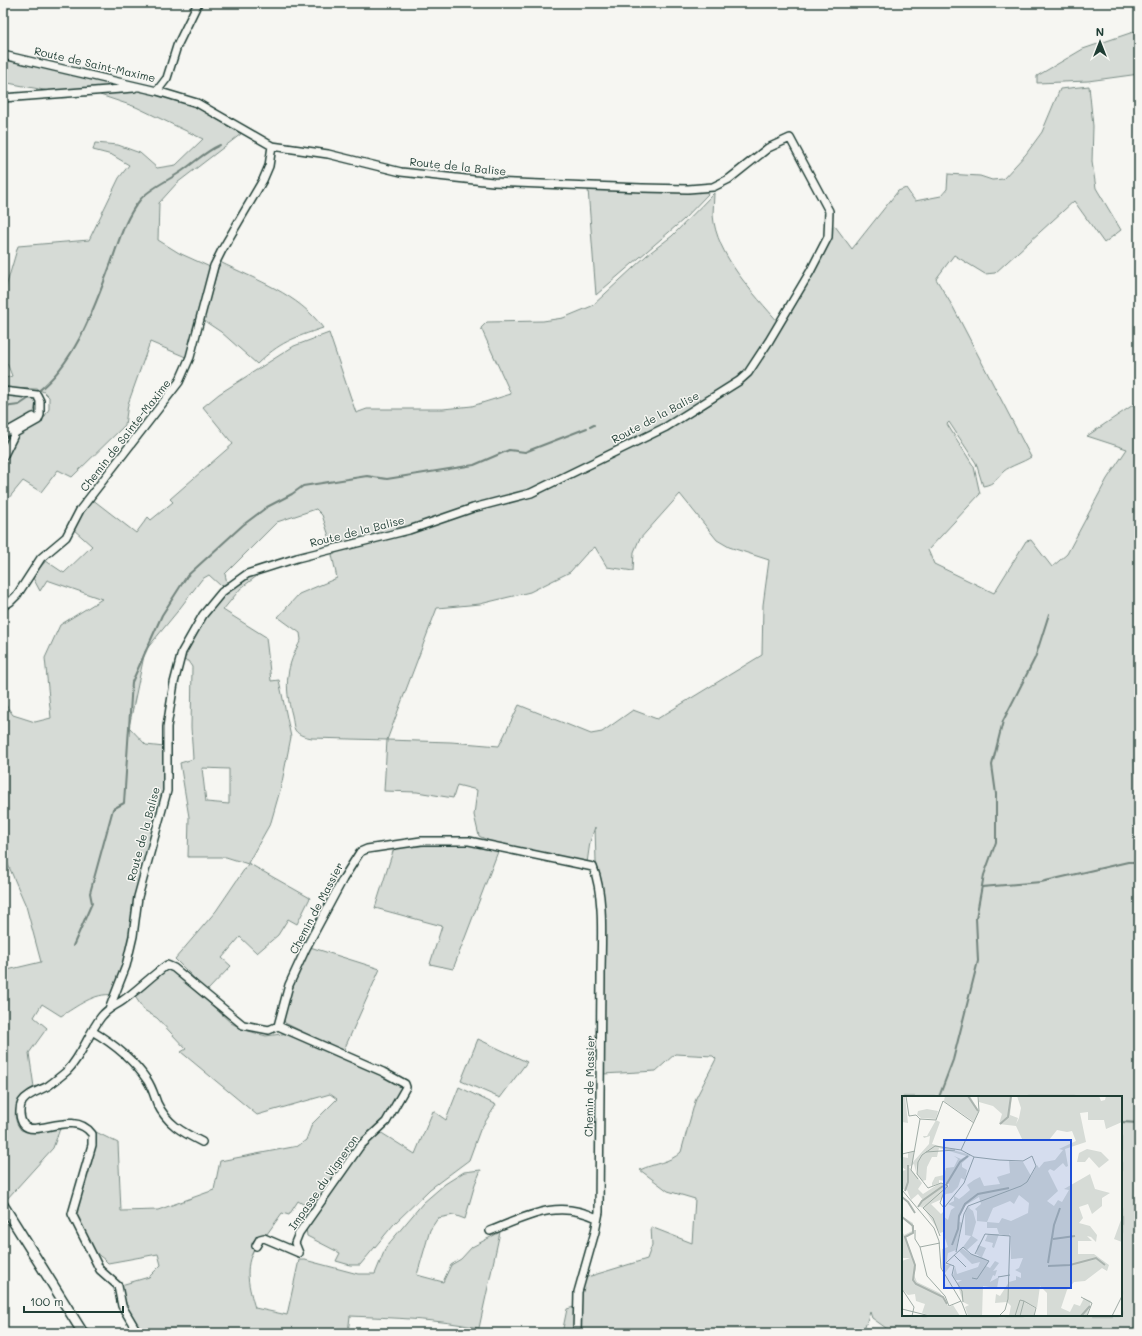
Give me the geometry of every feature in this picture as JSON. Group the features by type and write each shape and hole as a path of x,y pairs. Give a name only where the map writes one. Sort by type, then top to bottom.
{"street":[{"name":"Route de Saint-Maxime","path":"3,55 142,88 157,90 167,78 177,46 198,3"},
{"path":"3,98 89,90 142,88"},
{"path":"157,90 197,103 272,146"},
{"name":"Route de la Balise","path":"110,1006 126,966 133,936 138,897 167,791 167,727 171,697 179,661 189,638 203,615 220,595 246,574 269,566 409,530 473,508 531,493 666,427 694,411 732,387 748,373 770,341 825,247 830,229 829,211 790,138 768,148 720,184 713,187 688,189 472,180 401,172 328,154 272,146"},
{"name":"Chemin de Sainte-Maxime","path":"3,606 17,595 41,558 66,537 80,510 160,409 179,382 190,357 214,266 264,180 269,166 272,146"},
{"path":"3,391 34,394 40,401 40,415 38,420 15,433 3,457"},
{"path":"3,434 35,416 40,411"},
{"name":"Chemin de Massier","path":"278,1026 289,985 306,948 343,879 360,852 367,849 421,841 469,841 593,867 600,892 599,1212 595,1232 578,1292 577,1333"},
{"path":"138,1333 122,1306 118,1286 100,1270 72,1214 91,1150 92,1134 81,1127 68,1123 58,1123 40,1128 28,1127 24,1125 20,1116 20,1109 23,1100 58,1079 68,1070 77,1058 100,1018 110,1006 121,1002 163,968 170,965 243,1025 269,1030 278,1026"},
{"name":"Impasse du Vigneron","path":"256,1246 260,1239 264,1238 299,1253 296,1243 299,1233 360,1146 386,1122 406,1087 405,1084 383,1072 278,1026"},
{"path":"92,1031 110,1042 125,1054 146,1079 163,1114 171,1124 184,1133 202,1142"},
{"path":"3,1206 83,1333"},
{"path":"490,1231 553,1209 577,1210 597,1218"}],"shaded area":[{"path":"1139,30 1139,74 1088,81 1037,83 1037,76 1083,49"},
{"path":"3,57 130,86 49,91 3,82"},
{"path":"1089,86 1093,126 1092,162 1096,188 1121,230 1104,243 1074,201 995,273 985,274 954,255 936,279 953,307 1031,457 1007,469 993,482 983,486 976,463 949,422 947,424 974,467 980,494 928,550 934,564 994,593 1026,541 1031,540 1052,567 1067,554 1107,479 1127,449 1087,436 1139,401 1139,1329 1125,1333 893,1333 872,1318 870,1312 863,1333 580,1333 579,1299 584,1278 647,1259 652,1245 651,1227 692,1243 695,1199 668,1191 640,1170 667,1161 677,1156 681,1152 696,1098 716,1059 713,1056 675,1054 656,1071 603,1074 602,899 601,879 596,862 595,827 590,842 587,863 498,845 479,836 474,815 477,790 457,785 453,798 417,792 384,791 387,740 312,738 305,737 295,730 289,705 287,685 289,668 301,640 300,633 278,617 299,594 337,578 332,555 335,554 322,515 316,509 277,522 225,574 227,583 221,586 209,575 202,579 145,651 129,727 146,745 164,747 164,791 136,892 126,953 113,995 93,998 61,1016 42,1004 34,1017 47,1028 29,1053 34,1087 20,1101 15,1112 15,1118 21,1130 39,1133 61,1126 53,1148 6,1200 3,1196 3,971 41,962 26,906 3,853 3,701 13,715 35,722 51,718 45,658 60,625 102,599 47,580 40,591 32,576 46,561 64,573 92,546 73,529 92,499 136,533 148,517 151,520 173,502 170,499 233,444 203,407 219,394 294,346 329,333 356,413 367,409 443,409 472,406 511,394 481,328 487,322 543,321 563,318 592,306 647,255 672,236 714,193 713,215 721,245 748,287 779,323 743,374 659,428 551,479 555,486 612,455 673,426 707,407 724,396 753,370 822,256 832,227 835,226 852,249 898,191 906,188 915,201 941,196 947,189 948,174 980,176 992,180 1003,179 1026,154 1042,132 1060,89","holes":["680,494 717,540 729,547 769,560 763,605 762,655 657,719 633,710 602,732 591,734 519,705 499,746 451,742 387,740 437,608 480,604 530,592 570,572 586,554 595,547 607,567 633,571 634,552 639,540"]},
{"path":"137,91 152,93 193,105 241,134 177,183 159,203 158,240 179,253 210,267 188,358 150,342 128,404 125,425 72,477 58,470 41,492 23,481 3,505 3,464 15,437 44,418 49,409 49,397 44,392 37,389 3,388 3,379 12,376 7,363 3,363 3,297 18,246 89,240 119,178 129,165 112,155 93,150 95,143 118,145 140,153 157,168 176,165 203,139 136,107 100,95 102,92"},
{"path":"588,189 707,191 708,194 683,220 596,295"},
{"path":"220,262 276,289 289,297 313,316 323,328 287,342 273,350 257,364 221,332 203,320"},
{"path":"3,393 34,398 36,402 34,412 3,431"},
{"path":"254,574 257,576 241,588 223,610 266,637 271,681 279,680 291,737 281,787 271,822 248,863 310,898 297,924 288,919 278,935 257,953 240,937 222,958 231,966 207,991 175,959 216,911 248,864 226,857 188,857 189,817 180,763 193,759 191,727 192,667 188,661 181,660 194,634 210,610 219,599 241,581","holes":["202,768 229,769 229,804 206,802"]},
{"path":"443,844 470,845 499,849 453,969 430,964 442,926 375,908 394,848"},
{"path":"310,947 380,969 343,1052 285,1023 283,1018 299,968"},
{"path":"170,969 175,971 231,1023 245,1030 266,1036 289,1033 386,1076 402,1085 399,1096 385,1120 337,1175 311,1209 298,1201 289,1215 282,1213 267,1234 258,1236 252,1243 255,1248 249,1263 248,1278 255,1308 287,1315 299,1260 305,1260 358,1274 375,1274 386,1247 423,1203 445,1184 464,1172 481,1170 475,1184 465,1219 454,1215 438,1218 430,1230 417,1275 443,1282 451,1265 461,1259 472,1247 500,1232 479,1328 399,1318 350,1316 348,1333 141,1333 124,1298 121,1285 149,1277 161,1265 158,1254 108,1263 93,1248 83,1233 78,1221 79,1203 95,1142 96,1132 118,1143 121,1211 158,1210 214,1190 220,1161 298,1146 306,1140 312,1124 337,1099 330,1094 257,1115 181,1052 186,1049 157,1018 144,1010 134,995 162,972"},
{"path":"478,1039 527,1062 500,1098 461,1081"},
{"path":"459,1087 496,1105 480,1130 469,1160 430,1189 394,1224 360,1265 350,1265 336,1261 340,1253 307,1236 306,1228 361,1148 380,1132 415,1154 433,1111 446,1120"},
{"path":"574,1307 576,1333 562,1333 567,1309"}],"waterway":[{"path":"36,393 50,380 73,350 98,298 123,230 135,207 148,192 182,171 210,150 220,145"},
{"path":"3,407 19,405 31,397"},
{"path":"590,427 594,425"},
{"path":"73,946 92,903 90,893 113,809 124,803 132,682 162,615 187,576 243,525 267,507 292,494 303,486 367,476 387,479 474,465 509,450 525,452 587,428"},
{"path":"939,1096 953,1060 978,961 976,918 984,875 996,842 996,794 992,765 1003,721 1035,658 1049,614"},
{"path":"982,887 1041,882 1128,862 1139,862"},
{"path":"1122,1122 1139,1123"}]}
